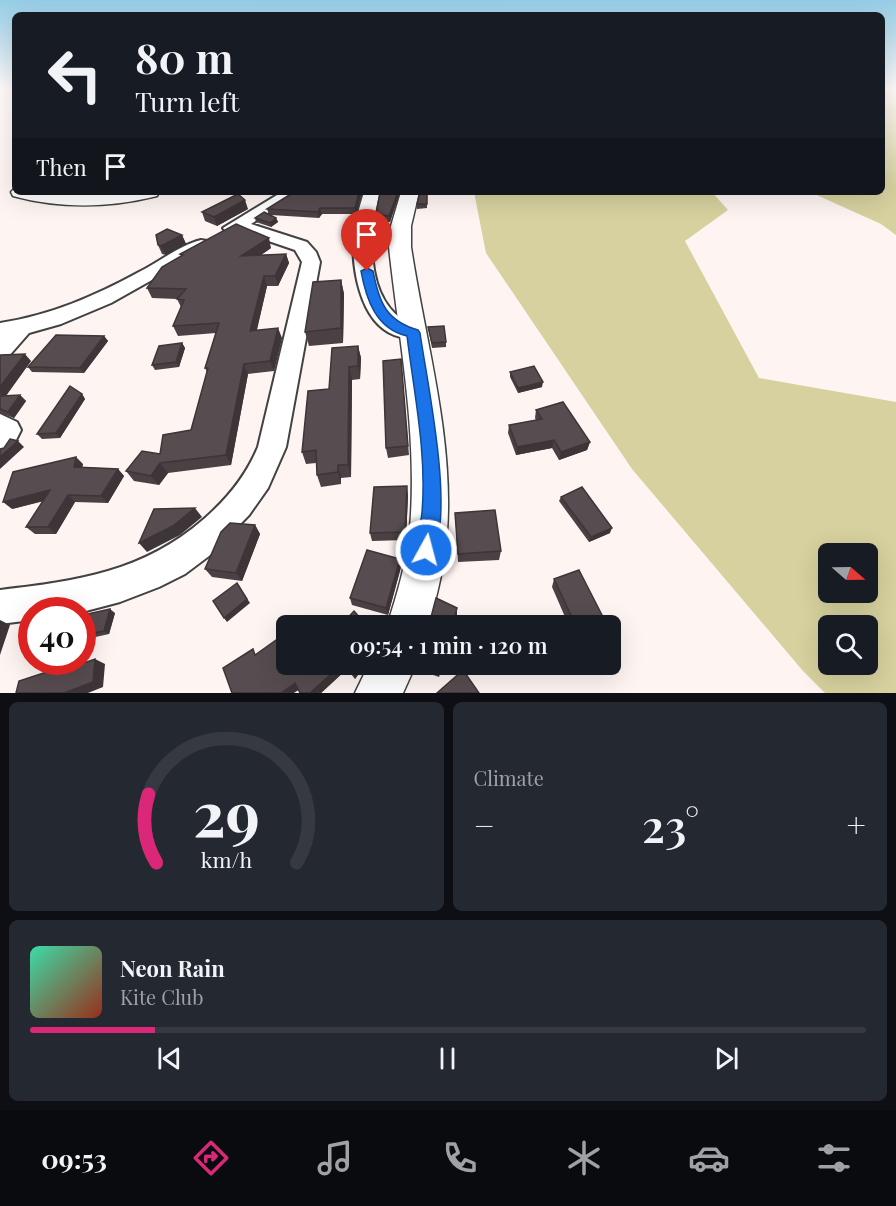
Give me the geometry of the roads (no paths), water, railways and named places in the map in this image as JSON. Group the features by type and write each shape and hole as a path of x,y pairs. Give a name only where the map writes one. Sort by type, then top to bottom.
{"street":[{"path":"34,195 51,200 93,200 129,195"},
{"path":"0,351 10,329 102,299 239,225 288,195"},
{"path":"371,195 363,233 363,251 371,291 385,319 401,330 413,333"},
{"path":"409,195 401,226 400,248 430,457 431,511 424,570 411,615"},
{"path":"0,608 108,590 146,578 183,559 210,536 238,507 261,476 272,447 311,262 307,252 295,243 239,225"},
{"path":"0,426 8,430 0,444"},
{"path":"378,693 388,675"}]}
